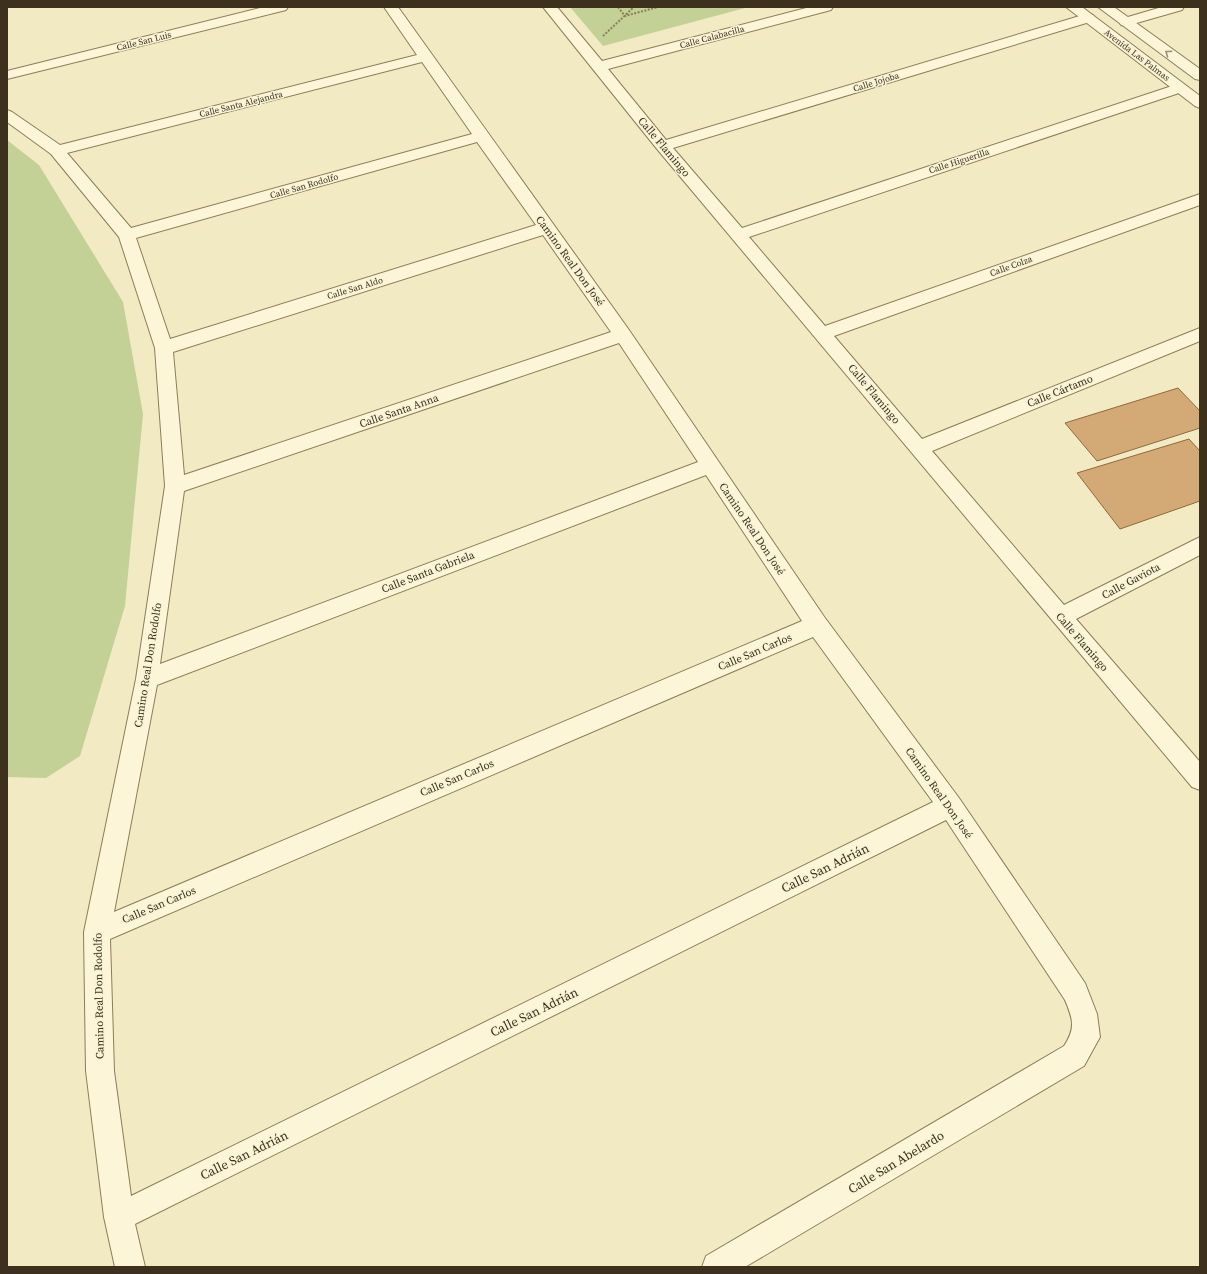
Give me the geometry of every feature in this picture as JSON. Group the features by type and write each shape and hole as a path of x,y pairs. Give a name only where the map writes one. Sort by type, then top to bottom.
{"street":[{"name":"Calle San Luis","path":"7,75 281,7"},
{"name":"Camino Real Don José","path":"391,7 623,335 709,466 817,625 950,806 1076,992 1084,1014 1086,1037 1074,1056"},
{"name":"Calle Flamingo","path":"550,7 663,146 1200,779"},
{"name":"Calle Calabacilla","path":"598,67 826,7"},
{"name":"Avenida Las Palmas","path":"1073,7 1200,103"},
{"name":"Avenida Las Palmas","path":"1105,7 1200,76"},
{"path":"1126,22 1177,7"},
{"name":"Calle Jojoba","path":"663,146 1088,18"},
{"name":"Calle Santa Alejandra","path":"57,151 425,57"},
{"name":"Calle Higuerilla","path":"738,235 1180,88"},
{"name":"Camino Real Don Rodolfo","path":"7,114 57,151 127,235 164,348 174,486 147,679 97,932 100,1071 119,1216 130,1267"},
{"name":"Calle San Rodolfo","path":"127,235 481,136"},
{"name":"Calle Colza","path":"822,334 1200,199"},
{"name":"Calle San Aldo","path":"164,348 546,228"},
{"name":"Calle Cártamo","path":"919,448 1200,334"},
{"name":"Calle Santa Anna","path":"174,486 623,335"},
{"name":"Calle Santa Gabriela","path":"147,679 709,466"},
{"name":"Calle Gaviota","path":"1061,617 1200,545"},
{"name":"Calle San Carlos","path":"97,932 817,625"},
{"name":"Calle San Adrián","path":"119,1216 950,806"},
{"name":"Calle San Abelardo","path":"717,1267 1074,1056"}],"path":[{"path":"618,7 625,16"},
{"path":"600,39 634,7"},
{"path":"625,16 658,7"}],"green space":[{"path":"570,7 749,7 603,46"},
{"path":"7,140 39,165 123,302 143,414 125,606 80,756 46,778 7,777"}],"building":[{"path":"1178,388 1200,411 1200,428 1097,461 1065,423"},
{"path":"1189,439 1200,451 1200,501 1120,529 1077,473"}]}
